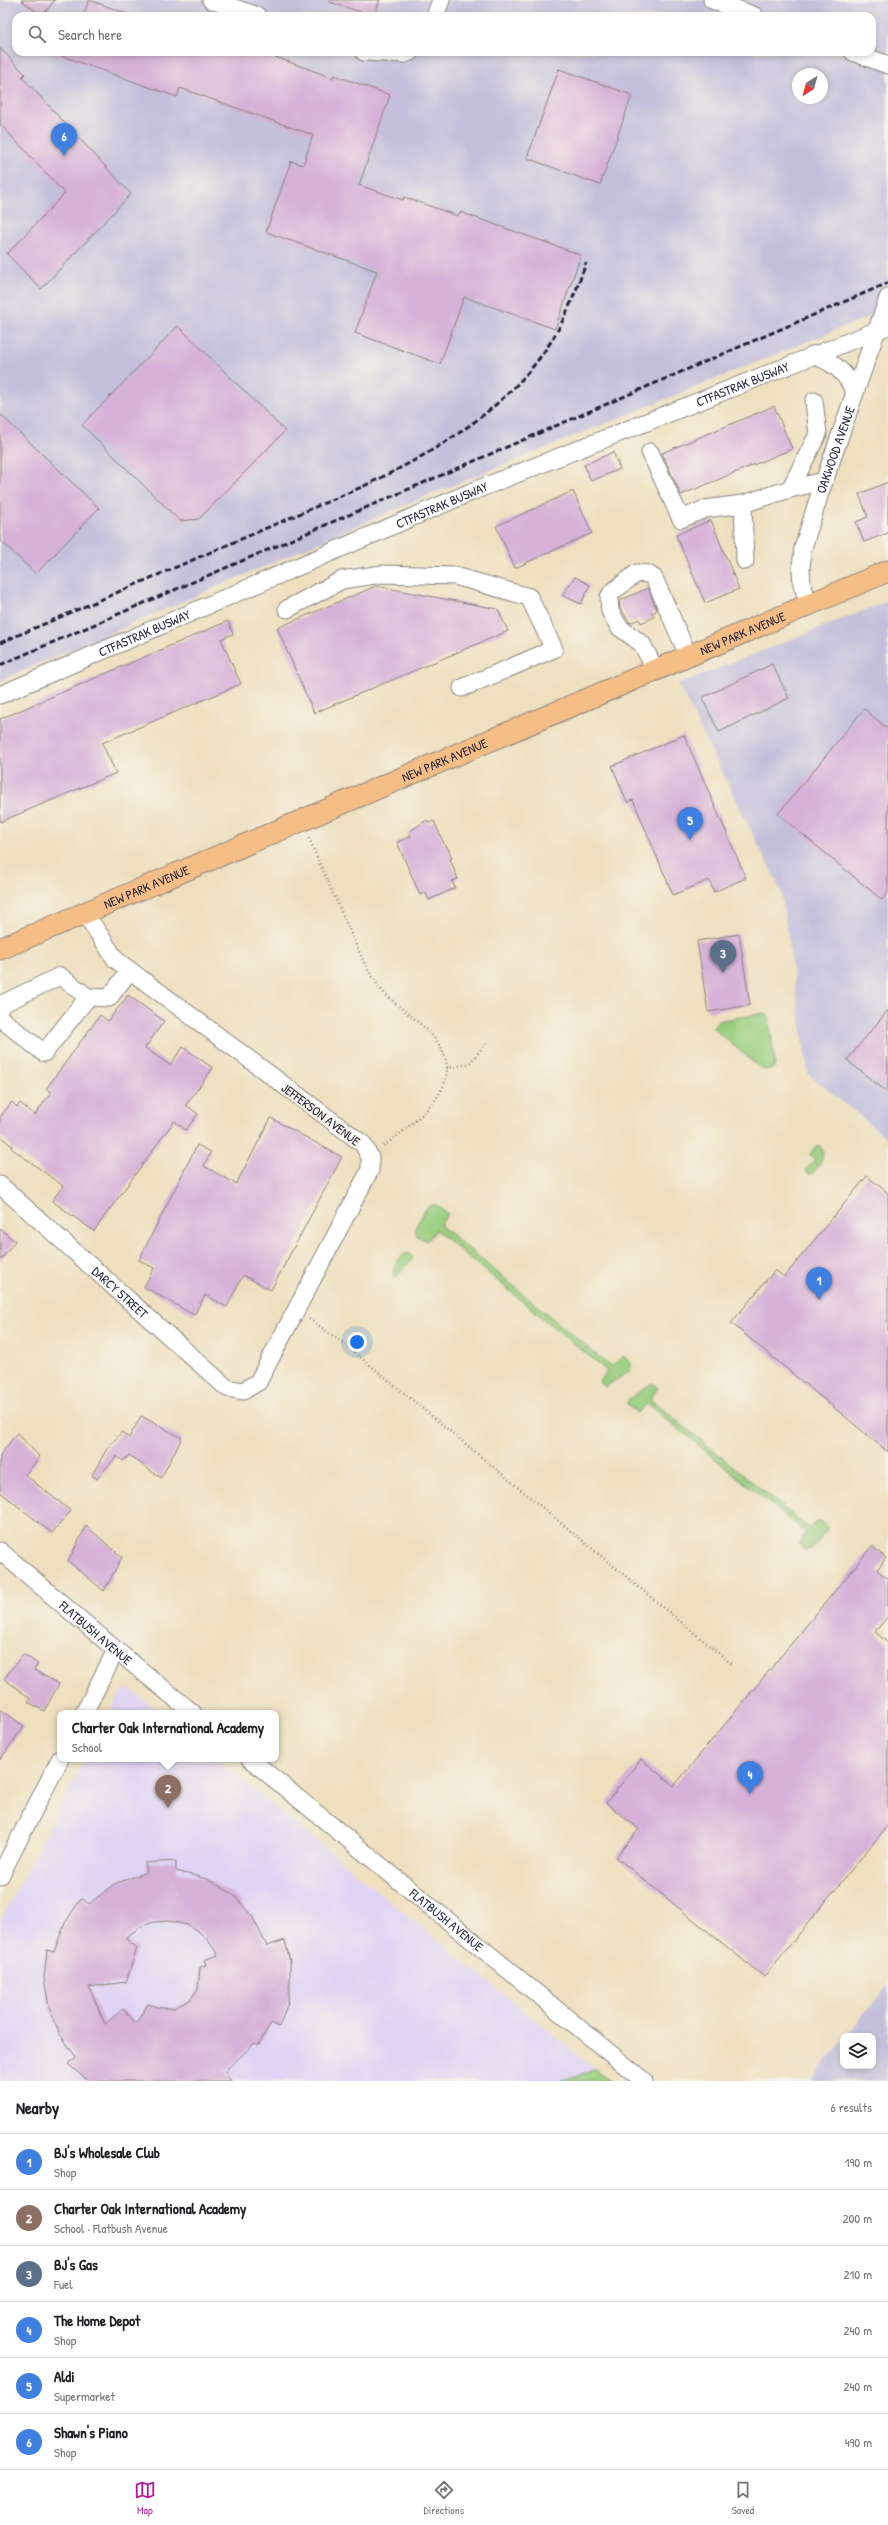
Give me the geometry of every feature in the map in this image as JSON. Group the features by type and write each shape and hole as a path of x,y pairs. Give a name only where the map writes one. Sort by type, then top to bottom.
{"main road":[{"name":"NEW PARK AVENUE","path":"0,949 888,571"}],"street":[{"path":"211,0 246,12"},
{"path":"436,12 441,0"},
{"path":"716,1 745,12"},
{"path":"864,56 888,65"},
{"name":"OAKWOOD AVENUE","path":"809,604 802,584 801,568 809,528 855,393 882,328 888,298"},
{"name":"CTFASTRAK BUSWAY","path":"0,695 464,495 882,328"},
{"path":"812,355 834,364 847,377 855,393"},
{"path":"790,489 818,434 814,401"},
{"path":"650,452 681,519 705,509 742,504 790,489 824,481"},
{"path":"742,504 745,561"},
{"path":"655,669 642,644 619,627 610,611 610,597 612,592 637,573 648,574 654,578 688,655"},
{"path":"287,609 342,580 382,574 455,576 529,597 554,649 462,688"},
{"name":"JEFFERSON AVENUE","path":"85,913 116,960 363,1144 370,1157 370,1170 258,1382 243,1391"},
{"path":"0,1008 2,1004 60,976 88,997 109,998 130,970"},
{"path":"0,1018 44,1053 88,997"},
{"name":"DARCY STREET","path":"0,1185 227,1388 243,1391"},
{"name":"FLATBUSH AVENUE","path":"0,1551 116,1650 189,1710"},
{"path":"86,1710 116,1650"},
{"path":"0,1876 58,1762"},
{"name":"FLATBUSH AVENUE","path":"254,1762 644,2081"}],"path":[{"path":"302,821 367,970 392,1002 432,1035 443,1049 447,1068 445,1084 437,1097 419,1117 370,1157"},
{"path":"447,1068 468,1064 486,1044"},
{"path":"296,1309 342,1342 733,1665"}],"shaded area":[{"path":"0,0 888,0 888,309 410,503 0,681"},
{"path":"888,601 888,1139 808,1074 781,891 678,684"},
{"path":"129,1689 132,1690 156,1710 111,1710 121,1691"},
{"path":"83,1762 220,1762 596,2070 559,2081 0,2081 0,1921"},
{"path":"888,1985 888,2081 810,2081 840,2044 840,2069 876,2069 876,2033 848,2033"}],"green space":[{"path":"765,1013 768,1015 775,1063 774,1068 765,1070 759,1067 713,1028 718,1021"},
{"path":"816,1146 820,1146 823,1153 822,1157 820,1164 813,1173 809,1174 806,1170 815,1160 810,1155"},
{"path":"435,1204 448,1214 440,1225 611,1367 623,1356 630,1362 630,1371 605,1387 600,1382 607,1371 436,1230 427,1241 417,1236 415,1228 427,1207"},
{"path":"409,1253 413,1258 395,1278 394,1271 399,1259"},
{"path":"652,1383 658,1388 650,1399 810,1529 818,1520 825,1523 827,1530 812,1549 805,1550 799,1545 806,1533 647,1403 637,1413 627,1404 629,1399"},
{"path":"595,2070 609,2081 559,2081"}],"building":[{"path":"21,0 55,0 45,12 37,12"},
{"path":"89,0 122,12 84,12"},
{"path":"330,0 380,0 376,12 361,12 329,2"},
{"path":"0,48 25,74 22,77 131,194 41,289 7,254 65,193 0,124"},
{"path":"62,56 273,56 333,78 334,75 390,95 359,185 403,200 404,197 458,216 460,212 581,255 555,329 464,297 440,364 355,333 377,271 266,232 291,161 303,165 313,135 180,88 177,97"},
{"path":"559,69 632,95 600,185 527,158"},
{"path":"178,326 285,431 199,519 180,521 82,425"},
{"path":"774,406 792,449 681,495 662,453"},
{"path":"0,414 99,508 36,574 0,540"},
{"path":"613,452 620,469 591,481 584,465"},
{"path":"888,482 888,533 864,542 856,522 868,517 859,494"},
{"path":"573,491 592,533 515,568 496,526"},
{"path":"711,520 739,589 705,603 676,535"},
{"path":"575,577 590,585 581,604 562,595"},
{"path":"376,586 498,609 508,631 314,713 277,628"},
{"path":"648,588 657,610 652,613 654,617 641,623 639,619 630,623 620,608 619,601"},
{"path":"228,621 233,634 221,639 241,684 102,743 116,773 0,822 0,719"},
{"path":"772,664 789,698 719,732 702,698"},
{"path":"864,709 888,729 888,893 882,900 778,814"},
{"path":"684,735 746,878 714,892 709,880 673,895 633,800 627,802 612,766"},
{"path":"427,820 429,823 434,821 452,858 450,859 458,879 452,881 455,888 429,900 425,892 420,895 397,842 411,836 409,832"},
{"path":"739,934 750,1005 708,1012 697,941"},
{"path":"128,995 164,1021 145,1048 170,1065 183,1047 213,1068 186,1105 198,1114 186,1130 174,1121 94,1231 52,1201 63,1186 11,1148 12,1146 0,1136 0,1117 12,1102 17,1107 20,1103 35,1115 51,1092 46,1089 100,1015 108,1021"},
{"path":"888,1010 888,1093 847,1060"},
{"path":"271,1118 342,1157 271,1290 243,1275 227,1307 205,1295 194,1315 144,1287 154,1268 139,1260 197,1145 211,1152 204,1166 236,1184"},
{"path":"867,1176 888,1193 888,1452 731,1323 775,1270 784,1277"},
{"path":"0,1229 15,1241 0,1261"},
{"path":"141,1416 182,1438 161,1478 129,1455 123,1461 117,1456 97,1479 92,1475 108,1447 122,1432 129,1438"},
{"path":"17,1433 40,1457 25,1475 71,1511 52,1533 0,1492 0,1455"},
{"path":"86,1526 122,1557 104,1591 68,1561"},
{"path":"872,1546 886,1558 877,1570 888,1579 888,1616 875,1632 888,1643 888,1825 764,1977 616,1857 639,1829 606,1803 641,1759 674,1786"},
{"path":"23,1654 38,1664 34,1670 59,1684 44,1711 28,1702 30,1698 4,1679"},
{"path":"0,1709 24,1726 0,1760"},
{"path":"176,1861 176,1871 207,1879 233,1894 252,1916 267,1946 285,1940 290,1962 290,1983 287,2005 279,2027 271,2023 258,2045 255,2043 225,2071 231,2081 88,2081 68,2064 76,2057 59,2033 49,2007 44,1979 47,1950 54,1952 65,1923 81,1898 89,1904 114,1884 147,1872 145,1863","holes":["168,1921 188,1925 208,1940 218,1955 204,1960 206,1965 200,1967 198,1989 190,2000 174,2008 162,2008 148,2004 136,2023 123,2009 105,2024 89,1987 126,1982 137,1948 125,1938 140,1927 153,1922"]}],"railway":[{"path":"0,643 364,486 421,457 448,440 499,402 522,380 542,355 563,320 574,296 586,263"},
{"path":"0,665 888,283"}],"place":[{"name":"Shawn's Piano","path":"64,156"},
{"name":"Aldi","path":"690,840"},
{"name":"BJ's Gas","path":"723,973"},
{"name":"BJ's Wholesale Club","path":"819,1300"},
{"name":"The Home Depot","path":"750,1794"},
{"name":"Charter Oak International Academy","path":"168,1808"}]}
